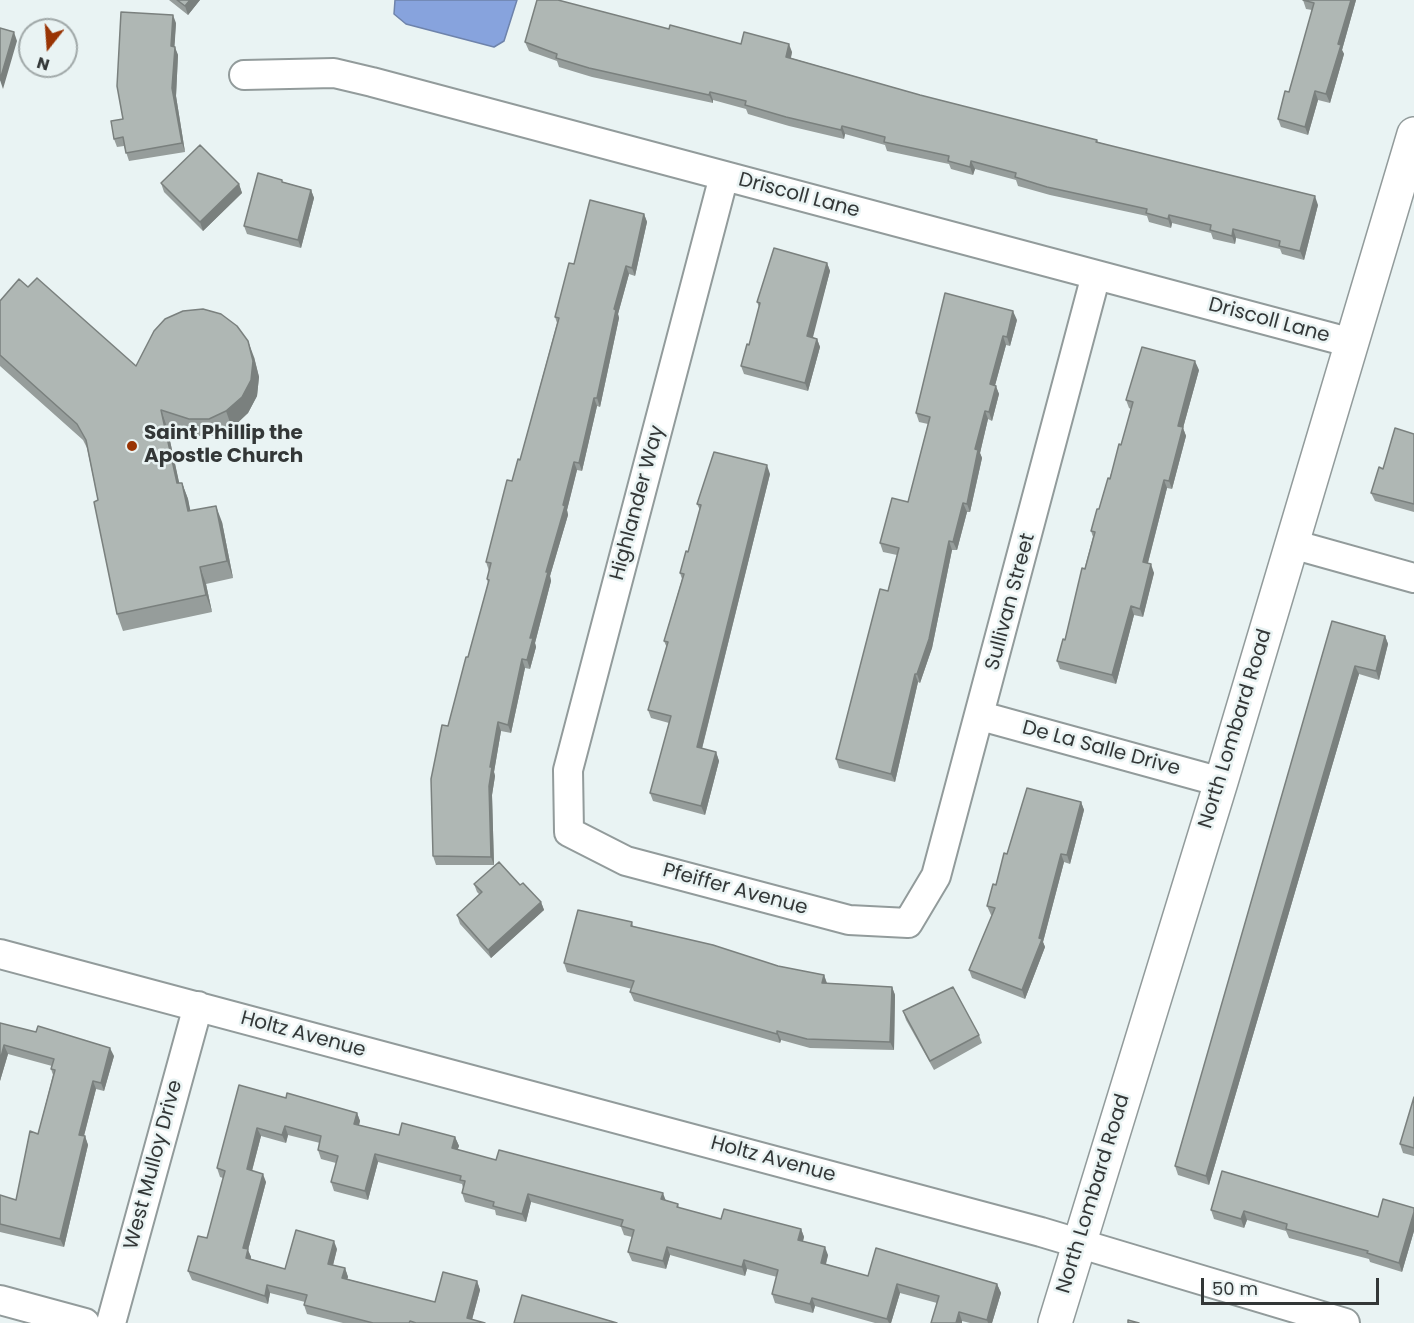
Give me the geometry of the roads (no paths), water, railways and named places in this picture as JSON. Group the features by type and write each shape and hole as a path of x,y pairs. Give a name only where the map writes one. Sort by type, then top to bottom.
{"street":[{"name":"Driscoll Lane","path":"244,75 333,73 1352,343"},
{"name":"North Lombard Road","path":"1055,1323 1221,782 1414,134"},
{"name":"Highlander Way","path":"569,831 568,770 724,176"},
{"name":"Sullivan Street","path":"908,923 936,876 981,716 1096,275"},
{"path":"1292,544 1414,578"},
{"name":"De La Salle Drive","path":"981,716 1221,782"},
{"name":"Pfeiffer Avenue","path":"569,831 626,861 849,920 908,923"},
{"name":"Holtz Avenue","path":"0,954 1078,1243 1345,1323"},
{"name":"West Mulloy Drive","path":"111,1323 198,1006"},
{"path":"0,1300 85,1323"}],"water":[{"path":"395,0 517,0 504,41 494,47 406,24 394,14"}],"place":[{"name":"Saint Phillip the Apostle Church","path":"132,446"}]}
